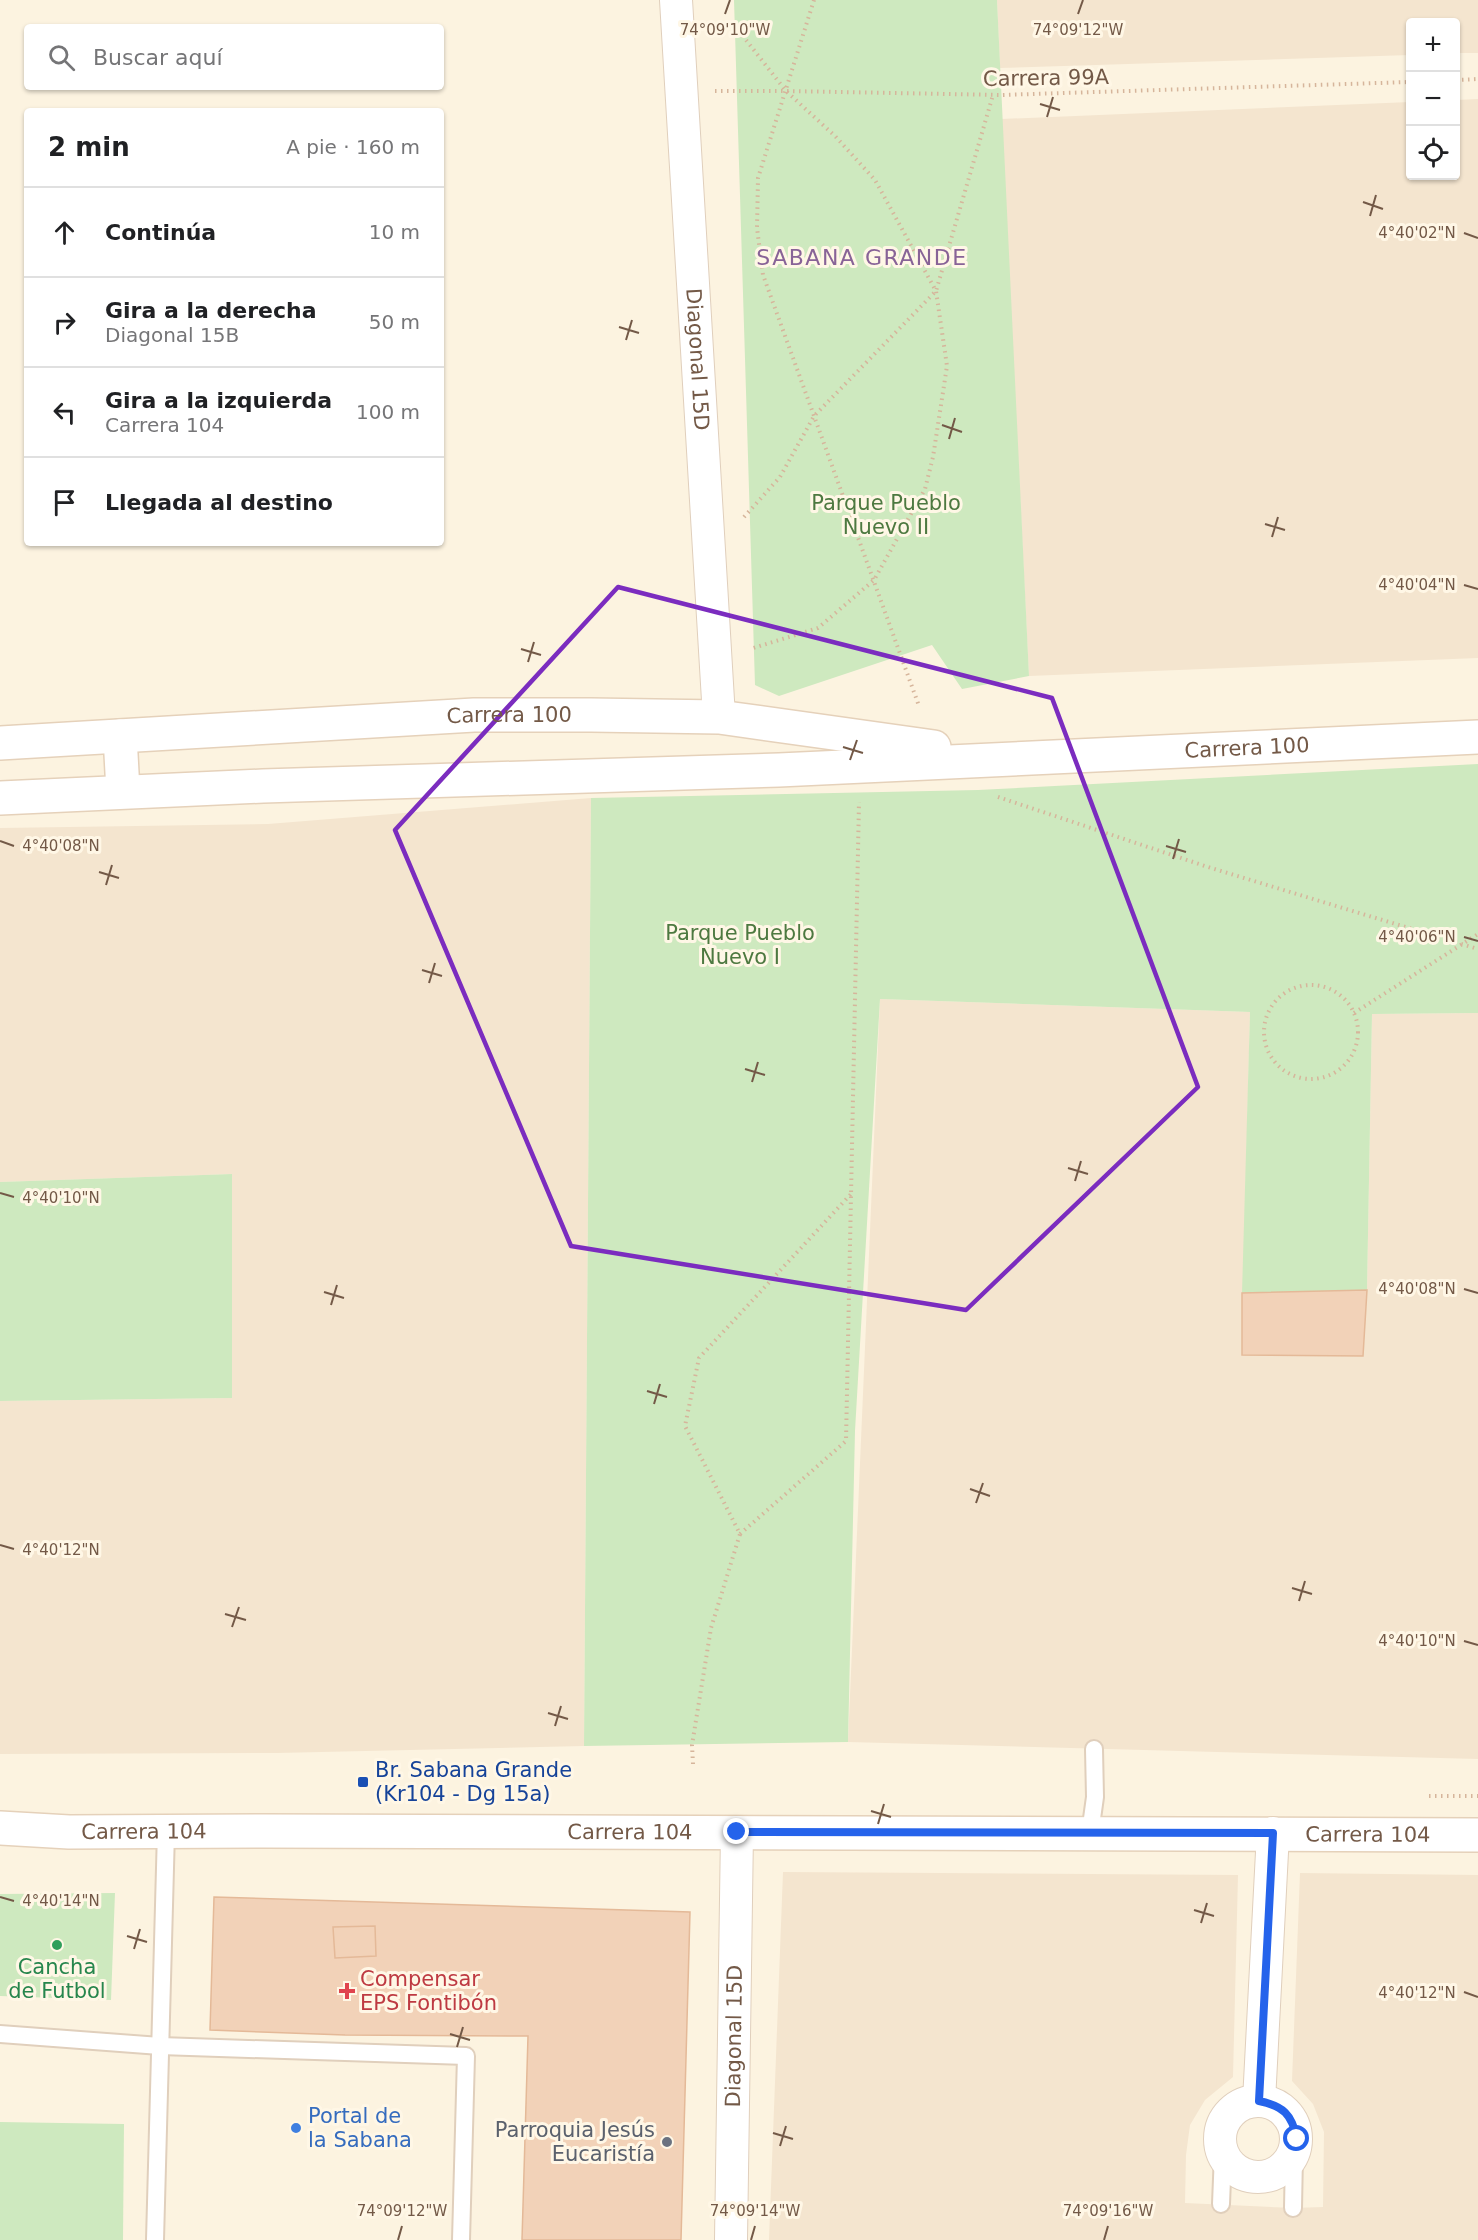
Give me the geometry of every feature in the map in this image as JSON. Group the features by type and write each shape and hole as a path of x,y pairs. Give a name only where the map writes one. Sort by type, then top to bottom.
{"street":[{"name":"Diagonal 15D","path":"676,0 719,717"},
{"name":"Carrera 100","path":"0,743 474,715 719,717 1017,759"},
{"path":"120,736 123,791"},
{"name":"Carrera 100","path":"0,798 123,791 779,770 1478,737"},
{"name":"Carrera 104","path":"0,1828 69,1832 1478,1835"},
{"name":"Carrera 104","path":"0,1845 69,1832"},
{"name":"Diagonal 15D","path":"731,2240 737,1832"},
{"path":"1259,2101 1273,1833"},
{"path":"1259,2101 1273,2104 1286,2112 1294,2125 1297,2139 1294,2155 1285,2166 1272,2175 1258,2177 1243,2174 1231,2166 1222,2153 1220,2138 1222,2124 1231,2111 1244,2103 1259,2101"}],"lane":[{"path":"1090,1833 1095,1797 1094,1749"},
{"path":"155,2240 166,1831"},
{"path":"0,2034 160,2046 466,2056 461,2240"},
{"path":"1221,2204 1222,2153"},
{"path":"1293,2208 1294,2155"}],"path":[{"path":"814,0 758,178 757,228 763,275 920,706"},
{"path":"735,26 786,90 835,136 875,180 936,291 946,366 933,457 925,489 874,580 818,628 754,649 743,649"},
{"path":"1460,80 1478,79"},
{"name":"Carrera 99A","path":"682,92 786,90 993,95 1406,82"},
{"path":"744,526 744,515 780,477 814,416 936,291 993,95"},
{"path":"693,1764 692,1744 711,1628 740,1534 846,1441 860,765"},
{"path":"989,794 1211,868 1478,949"},
{"path":"1354,1013 1478,934"},
{"path":"1315,986 1331,990 1344,1000 1354,1013 1358,1027 1357,1041 1352,1056 1343,1067 1330,1075 1316,1079 1301,1078 1288,1073 1276,1064 1268,1052 1264,1028 1272,1005 1284,994 1299,987 1315,986"},
{"path":"740,1534 686,1426 699,1358 851,1193"}],"highlighted area":[{"path":"618,587 1052,698 1198,1087 966,1310 571,1246 395,830"}],"shaded area":[{"path":"997,0 1478,0 1478,53 1460,53 1460,18 1406,18 1406,55 1000,68"},
{"path":"1478,99 1478,658 1029,676 1001,119 1406,102 1406,180 1460,180 1460,100"},
{"path":"591,798 584,1746 277,1753 0,1754 0,1401 232,1398 232,1174 0,1182 0,828 268,824"},
{"path":"880,999 1250,1012 1243,1293 1367,1290 1372,1014 1478,1013 1478,1759 848,1742"},
{"path":"783,1872 1238,1875 1233,2077 1205,2100 1190,2125 1186,2155 1185,2203 1293,2208 1323,2207 1324,2132 1313,2104 1292,2081 1300,1873 1478,1875 1478,2240 769,2240"}],"green space":[{"name":"Parque Pueblo Nuevo II","path":"734,0 997,0 1029,676 962,689 932,645 779,696 755,685"},
{"name":"Parque Pueblo Nuevo I","path":"1478,764 1478,1013 1372,1014 1367,1290 1242,1293 1250,1012 880,999 855,1431 848,1742 584,1746 591,798 978,790"},
{"path":"232,1174 232,1398 0,1401 0,1182"},
{"name":"Cancha de Futbol","path":"115,1893 111,2000 0,1996 0,1894"},
{"path":"0,2122 124,2124 123,2240 0,2240"}],"building":[{"path":"1367,1290 1363,1356 1242,1355 1242,1293"},
{"path":"214,1897 690,1912 681,2240 522,2240 528,2036 345,2035 210,2030"},
{"path":"375,1926 376,1956 335,1958 333,1927"}],"place":[{"name":"Br. Sabana Grande (Kr104 - Dg 15a)","path":"363,1782"},
{"name":"Cancha de Futbol","path":"57,1945"},
{"name":"Compensar EPS Fontibón","path":"347,1991"},
{"name":"Portal de la Sabana","path":"296,2128"},
{"name":"Parroquia Jesús Eucaristía","path":"667,2142"}],"district":[{"name":"SABANA GRANDE","path":"862,257"}],"route":[{"path":"737,1832 1273,1833 1259,2101 1273,2104 1286,2112 1294,2125 1297,2139"}]}
